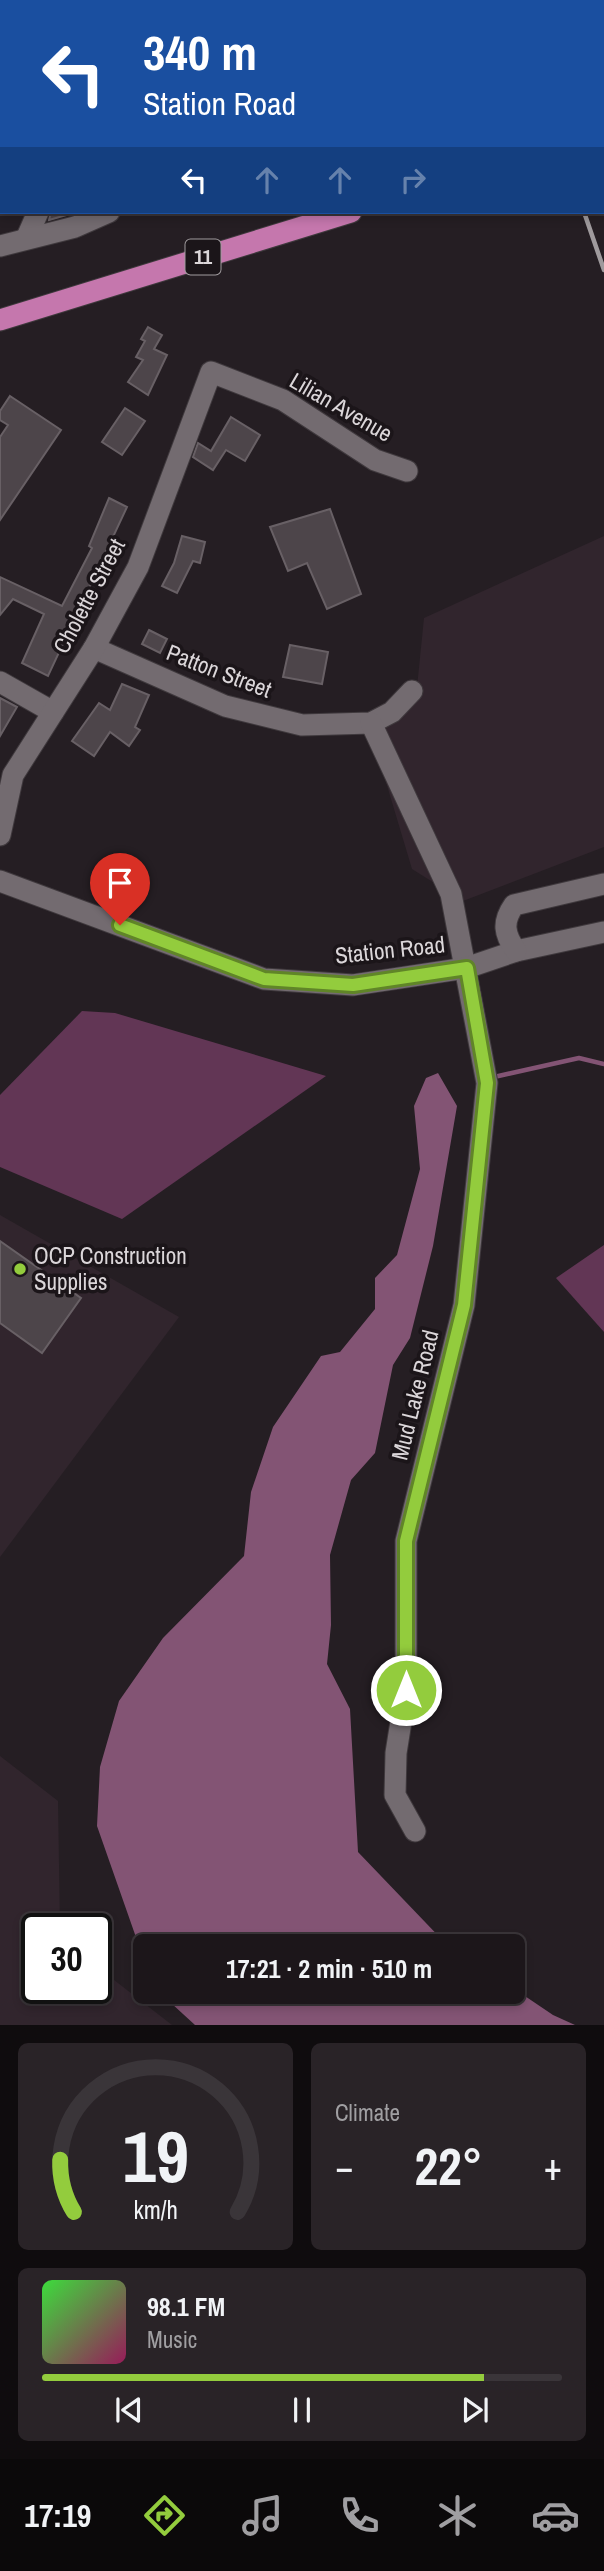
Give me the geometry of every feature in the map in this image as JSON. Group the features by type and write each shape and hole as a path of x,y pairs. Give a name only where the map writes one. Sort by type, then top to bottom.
{"highway":[{"name":"11","path":"0,320 344,214"}],"street":[{"path":"27,237 37,214"},
{"path":"0,246 75,227 104,214"},
{"name":"Lilian Avenue","path":"211,372 283,400 375,460 407,471"},
{"name":"Cholette Street","path":"0,835 13,775 94,649 138,567 211,372"},
{"name":"Patton Street","path":"94,649 197,695 249,714 302,725 371,723"},
{"path":"0,682 53,712"},
{"path":"412,691 392,712 371,723 451,894 467,968"},
{"name":"Station Road","path":"0,881 264,979 353,985 467,968 516,951 604,932"},
{"path":"516,951 507,939 505,928 506,916 514,905 604,884"},
{"name":"Mud Lake Road","path":"415,1831 395,1795 396,1753 406,1690 406,1541 464,1305 487,1083 467,968"}],"shaded area":[{"path":"604,536 604,847 463,901 412,869 371,732 416,697 424,618"},
{"path":"82,1011 115,1013 326,1076 122,1219 0,1167 0,1095"},
{"path":"438,1073 457,1106 433,1246 410,1338 393,1365 375,1453 351,1480 330,1555 331,1625 327,1664 350,1709 358,1852 437,1934 135,1934 97,1826 100,1767 119,1701 163,1638 244,1556 251,1492 273,1427 321,1356 340,1352 375,1309 375,1278 397,1255 420,1169 414,1106 426,1078"},
{"path":"0,1215 179,1317 0,1557"},
{"path":"604,1245 604,1332 556,1278"},
{"path":"0,1756 58,1801 60,1913 21,1913 21,2004 112,2004 112,1978 133,1995 133,2004 145,2004 172,2025 0,2025"},
{"path":"525,1996 553,2015 575,2025 195,2025 172,2004 525,2004"}],"building":[{"path":"50,214 70,214 49,220"},
{"path":"148,327 162,335 154,349 167,355 148,395 128,382 143,360 136,357 145,341 141,339"},
{"path":"10,396 61,430 0,520 0,437 8,425 0,420 0,411"},
{"path":"125,408 145,421 122,455 102,442"},
{"path":"231,417 260,435 245,461 226,450 213,470 193,457 198,443 211,451"},
{"path":"109,498 127,507 48,676 22,663 44,614 13,599 0,615 0,577 62,606 92,548 89,546"},
{"path":"330,509 361,594 327,609 307,563 288,571 270,527"},
{"path":"182,536 205,542 200,563 193,561 177,593 162,586 174,563"},
{"path":"149,630 167,639 160,653 142,644"},
{"path":"290,645 328,652 322,684 283,677"},
{"path":"122,684 149,695 135,727 140,730 129,746 110,732 94,756 72,741 99,703 110,710"},
{"path":"0,698 17,707 0,736"},
{"name":"OCP Construction Supplies","path":"0,1241 81,1298 42,1353 0,1323"}],"waterway":[{"path":"494,1077 579,1058 604,1064"}],"railway":[{"path":"585,214 604,270"}],"place":[{"name":"OCP Construction Supplies","path":"20,1269"}],"route":[{"path":"120,925 264,979 353,985 467,968 487,1083 464,1305 406,1541 406,1690"}]}
